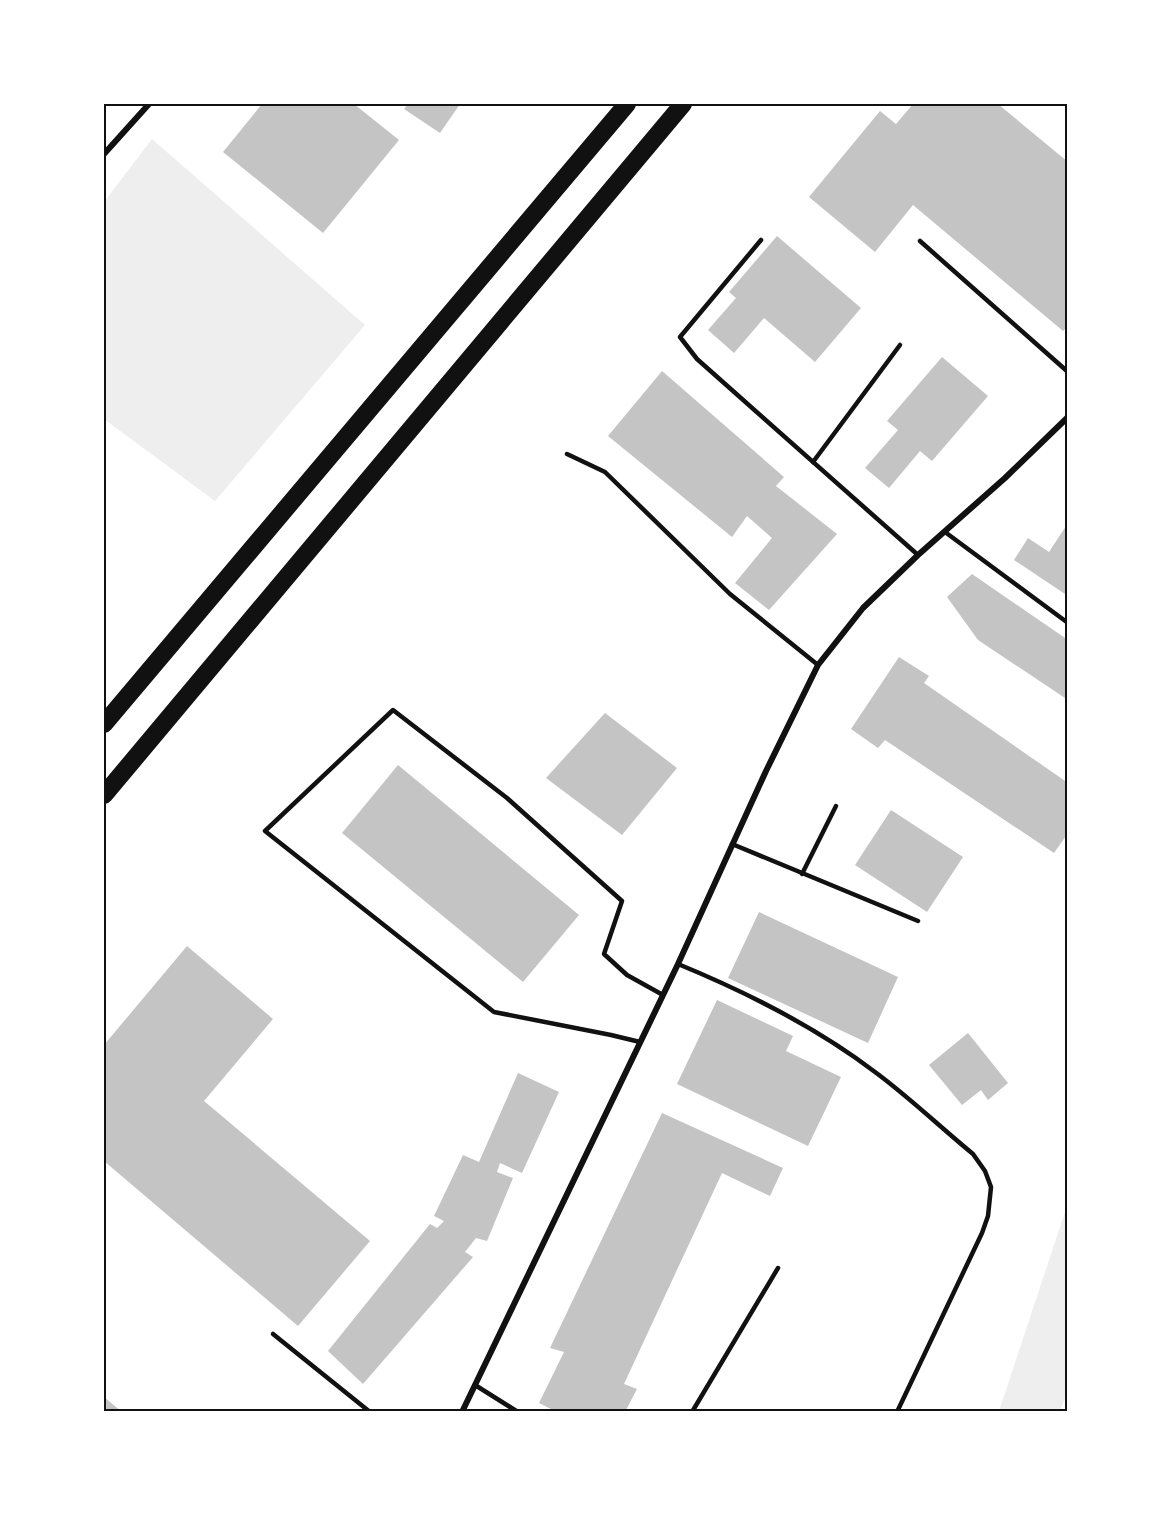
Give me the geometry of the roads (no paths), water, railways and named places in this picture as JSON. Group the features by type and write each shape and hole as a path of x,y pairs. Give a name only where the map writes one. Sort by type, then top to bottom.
{"highway":[{"path":"104,723 627,104"},
{"path":"104,795 683,104"},
{"path":"645,148 695,104"}],"street":[{"path":"104,154 149,104"},
{"path":"462,1412 678,964 732,844 818,665 863,608 1068,417"}],"lane":[{"path":"761,240 680,337 697,359 918,555"},
{"path":"920,241 1068,372"},
{"path":"813,462 900,345"},
{"path":"567,454 605,472 730,594 818,665"},
{"path":"945,532 1068,623"},
{"path":"640,1042 494,1012 265,831 393,711 507,798 622,901 604,954 627,975 663,995"},
{"path":"802,874 836,806"},
{"path":"732,844 918,921"},
{"path":"678,964 718,981 808,1028 874,1071 973,1154 986,1172 991,1187 991,1201 982,1233 897,1412"},
{"path":"692,1412 778,1268"},
{"path":"273,1334 370,1412"},
{"path":"475,1385 518,1412"}]}
